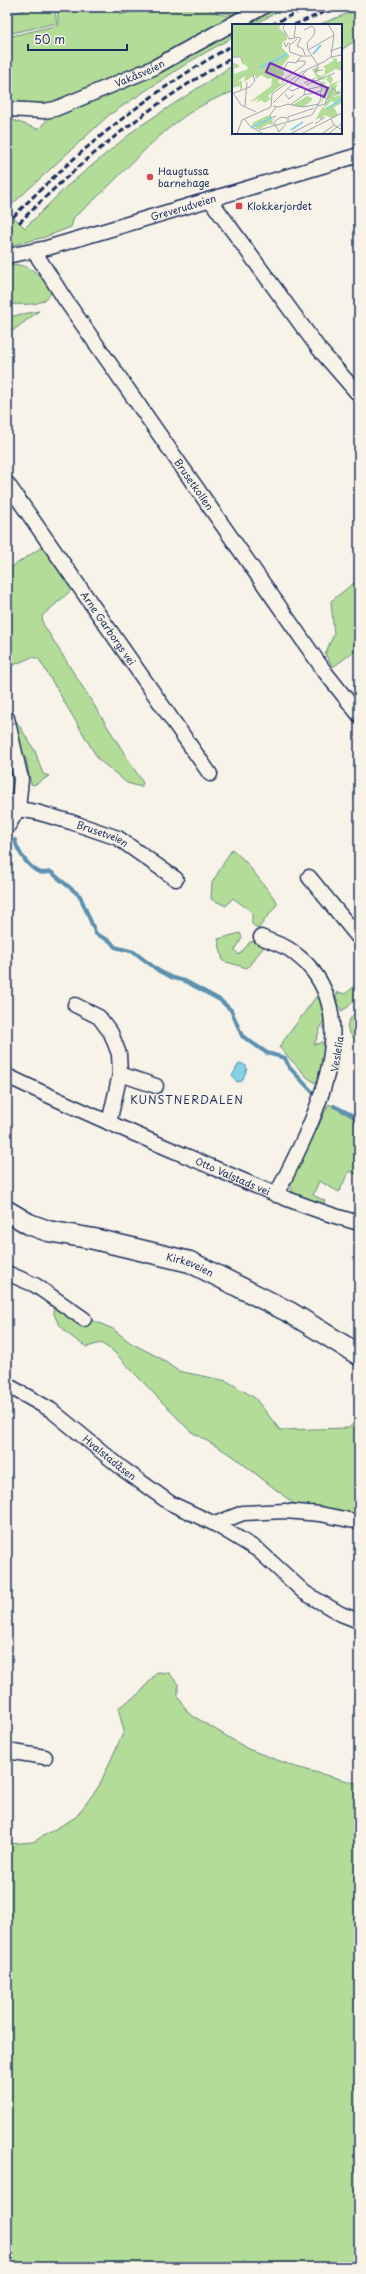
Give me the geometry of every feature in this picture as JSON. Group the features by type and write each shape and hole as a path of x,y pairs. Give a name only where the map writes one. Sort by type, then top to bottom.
{"main road":[{"name":"Kirkeveien","path":"7,1211 29,1224 48,1231 94,1239 190,1262 291,1313 359,1355"}],"street":[{"name":"Vakåsveien","path":"232,24 263,7"},
{"name":"Vakåsveien","path":"7,109 44,111 55,109 153,68 232,24"},
{"name":"Greverudveien","path":"7,256 34,251 211,201 359,155"},
{"path":"211,201 319,349 359,395"},
{"name":"Brusetkollen","path":"34,251 64,298 325,672 359,715"},
{"name":"Arne Garborgs vei","path":"7,483 210,774"},
{"path":"7,718 21,778 7,828"},
{"name":"Brusetveien","path":"13,805 77,823 118,838 176,879"},
{"path":"309,877 359,938"},
{"name":"Veslelia","path":"261,937 288,948 317,972 332,994 340,1020 340,1047 333,1078 322,1106 276,1195"},
{"path":"75,1005 99,1017 111,1033 119,1054 120,1074 109,1123"},
{"path":"120,1074 156,1086"},
{"name":"Otto Valstads vei","path":"7,1076 109,1123 276,1195 328,1214 359,1223"},
{"path":"7,1273 35,1285 84,1319"},
{"name":"Hvalstadåsen","path":"7,1385 51,1410 123,1469 170,1502 215,1524 258,1550 305,1593 341,1614 359,1621"},
{"path":"215,1524 243,1513 285,1511 320,1514 359,1522"},
{"path":"7,1751 45,1757"}],"green space":[{"path":"36,7 54,7 57,23 7,34 7,15"},
{"path":"57,7 116,7 117,10 117,7 145,7 119,15 152,7 201,7 230,17 120,78 46,106 7,109 7,37 59,25"},
{"path":"207,7 245,7 232,15"},
{"path":"275,7 285,7 256,24 244,24"},
{"path":"359,9 359,38 342,49 342,24 321,24"},
{"path":"232,30 232,38 189,62 109,115 7,209 7,118 38,129 51,116"},
{"path":"232,66 232,92 209,102 187,115 167,130 93,201 74,217 71,227 45,237 14,245 7,240 7,210 25,228 66,187 137,128"},
{"path":"7,265 22,266 34,271 52,291 39,303 7,304"},
{"path":"39,311 7,335 7,317"},
{"path":"45,545 75,587 42,616 43,624 143,783 141,787 127,783 98,759 39,659 32,657 7,668 7,570"},
{"path":"359,579 359,648 333,667 325,654 334,634 331,601"},
{"path":"10,711 35,751 43,774 49,776 34,785 31,784 26,759 23,754"},
{"path":"232,849 245,861 278,903 258,929 252,924 252,912 233,898 226,906 211,899 212,883"},
{"path":"240,933 242,938 235,950 239,955 250,942 257,941 267,943 247,968 223,961 218,939"},
{"path":"357,984 359,987 359,995 348,1007 341,1011 336,996 338,992 345,994"},
{"path":"324,986 326,1014 314,1045 331,1039 319,1086 307,1077 279,1047"},
{"path":"359,1009 359,1043 350,1033 347,1026 350,1019"},
{"path":"329,1104 359,1121 359,1175 349,1171 339,1192 319,1181 313,1195 325,1201 323,1205 293,1194 290,1182"},
{"path":"59,1306 113,1329 131,1343 160,1358 178,1371 227,1381 255,1398 280,1430 349,1428 359,1416 359,1515 313,1511 293,1503 233,1456 190,1431 113,1351 101,1343 87,1347 70,1336 61,1326 54,1314 53,1308"},
{"path":"157,1672 169,1673 178,1684 178,1696 188,1713 248,1749 296,1767 359,1784 359,2267 7,2267 7,1844 33,1842 76,1817 99,1786 124,1731 118,1708 140,1693"}],"water":[{"path":"241,1063 246,1066 247,1069 242,1081 237,1082 232,1076 238,1065"}],"waterway":[{"path":"15,840 21,854 27,863 35,870 40,873 51,872 80,896 96,934 110,941 115,947 134,952 159,971 173,978 185,981 220,1000 231,1010 242,1036 267,1053 285,1058 289,1067 316,1096"},
{"path":"334,1106 352,1115 359,1126"}],"railway":[{"path":"273,24 308,7"},
{"path":"296,24 336,7"},
{"path":"13,217 63,168 117,123 173,82 232,46"},
{"path":"19,223 68,176 120,132 203,74 232,58"}],"place":[{"name":"Haugtussa barnehage","path":"150,177"},
{"name":"Klokkerjordet","path":"239,206"}],"district":[{"name":"KUNSTNERDALEN","path":"187,1100"}]}
